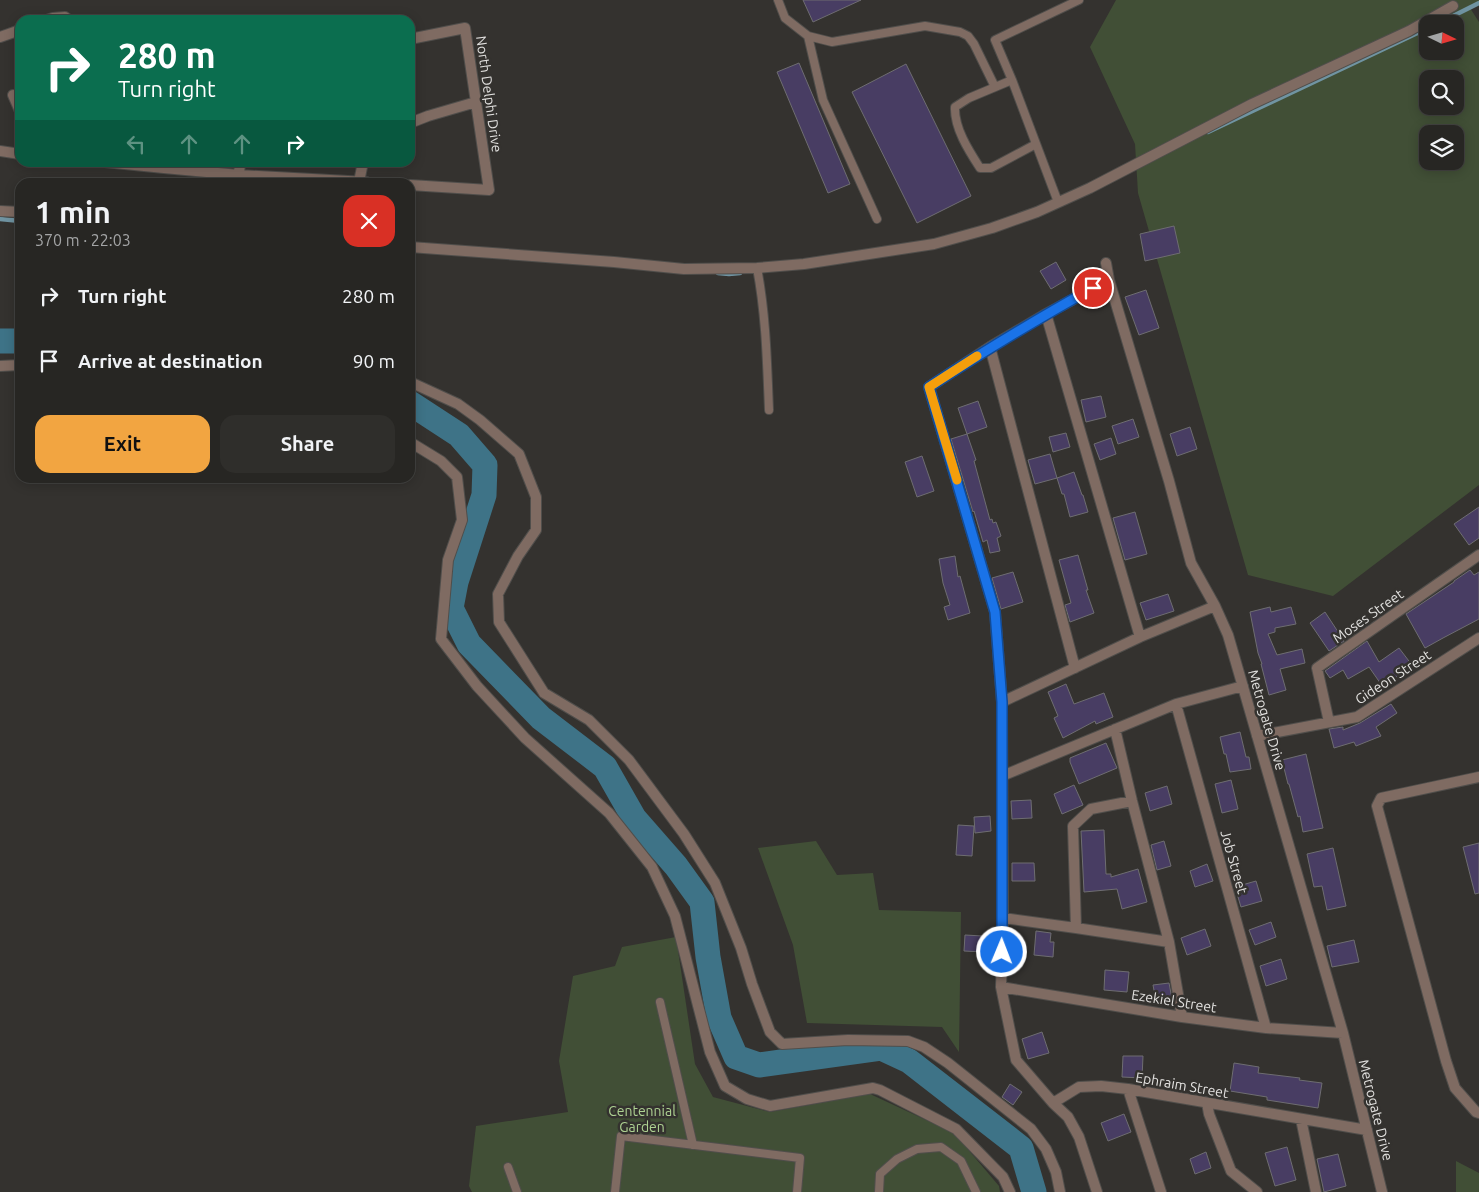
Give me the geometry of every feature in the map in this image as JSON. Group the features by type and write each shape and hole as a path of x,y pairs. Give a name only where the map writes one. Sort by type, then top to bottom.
{"street":[{"path":"415,247 684,269 757,268 838,259 934,244 992,228 1037,212 1123,171 1252,104 1409,31 1453,6"},
{"name":"North Delphi Drive","path":"415,38 465,28 489,190 415,185"},
{"path":"0,37 15,32"},
{"path":"13,95 15,100"},
{"path":"415,122 476,102"},
{"path":"0,151 15,153"},
{"path":"179,167 239,175 290,178"},
{"path":"239,175 240,167"},
{"path":"0,210 15,212"},
{"name":"Metrogate Drive","path":"1106,263 1109,280 1170,481 1192,563 1228,635 1244,686 1343,1033 1382,1192"},
{"path":"1097,1192 1079,1137 1068,1117 1052,1103 1016,1060 1001,987 1003,918 1002,702 995,612 929,387 990,347 1109,280"},
{"path":"1046,314 1140,637"},
{"path":"990,347 1075,668"},
{"path":"0,366 15,365"},
{"path":"415,384 458,404 480,420 519,454 536,497 536,530 518,556 498,594 498,622 544,693 589,720 629,760 684,834 714,883 741,948 770,1032 782,1044 848,1040 908,1041 924,1047 948,1063 1031,1130 1046,1149 1056,1172 1060,1192"},
{"path":"415,445 441,461 457,477 462,520 448,560 441,639 477,686 525,738 609,813 652,867 675,916 710,1052 725,1086 747,1099 770,1106 873,1088 880,1090 956,1129 1003,1177 1010,1192"},
{"name":"Moses Street","path":"1329,722 1317,668 1479,555"},
{"path":"1002,702 1140,637 1215,606"},
{"name":"Gideon Street","path":"1257,736 1357,716 1479,638"},
{"path":"1002,776 1176,704 1244,686"},
{"name":"Job Street","path":"1176,704 1266,1028"},
{"path":"1115,729 1169,942 1182,1017"},
{"path":"1479,777 1382,798 1377,806 1446,1061 1455,1088 1479,1113"},
{"path":"1076,928 1073,826 1092,809 1132,801"},
{"path":"1003,918 1169,942"},
{"name":"Ezekiel Street","path":"1001,987 1182,1017 1266,1028 1343,1033"},
{"name":"Ephraim Street","path":"1052,1103 1078,1087 1101,1086 1367,1130"},
{"path":"1128,1089 1161,1192"},
{"path":"1207,1103 1209,1114 1231,1171 1257,1192"},
{"path":"1301,1119 1316,1192"}],"lane":[{"path":"778,0 785,18 808,36 832,42 925,26 960,32 968,36 974,44 995,87"},
{"path":"1058,202 995,40 1079,0"},
{"path":"808,36 823,100 877,220"},
{"path":"1012,80 969,98 956,107 955,114 958,130 980,168 991,168 1036,144"},
{"path":"757,268 762,293 769,410"},
{"path":"660,1002 693,1145"},
{"path":"615,1192 621,1136 800,1158 798,1192"},
{"path":"879,1192 880,1174 897,1159 917,1148 941,1146 962,1161 976,1192"},
{"path":"508,1167 517,1192"}],"green space":[{"path":"1116,0 1479,0 1479,3 1470,8 1479,22 1479,485 1333,596 1248,575 1138,193 1135,144 1090,47"},
{"path":"816,841 837,875 873,873 879,910 961,912 959,1052 942,1027 807,1023 793,945 758,848"},
{"name":"Centennial Garden","path":"676,937 695,1064 713,1097 770,1112 870,1094 954,1133 999,1186 1000,1192 472,1192 469,1186 476,1126 568,1112 559,1061 573,976 615,966 622,947"},
{"path":"1456,1161 1479,1173 1479,1192 1456,1192"}],"building":[{"path":"803,0 861,0 813,22"},
{"path":"799,63 850,184 828,193 777,72"},
{"path":"906,64 971,196 917,223 852,92"},
{"path":"1174,226 1180,253 1145,261 1140,234"},
{"path":"1056,262 1066,280 1051,289 1040,271"},
{"path":"1146,290 1159,328 1139,335 1125,297"},
{"path":"1101,396 1106,417 1086,422 1081,400"},
{"path":"978,401 987,427 967,434 958,408"},
{"path":"1133,419 1139,437 1118,444 1112,426"},
{"path":"1190,427 1197,449 1177,456 1170,434"},
{"path":"1066,433 1070,447 1053,452 1049,437"},
{"path":"967,434 976,460 974,461 990,520 992,519 993,523 996,522 1001,536 997,538 1000,551 990,553 987,540 983,542 951,439"},
{"path":"1111,438 1116,454 1100,460 1094,444"},
{"path":"1050,454 1057,478 1035,484 1028,460"},
{"path":"922,456 934,491 917,497 905,462"},
{"path":"1074,472 1088,512 1070,517 1064,494 1062,494 1057,478"},
{"path":"1479,507 1479,538 1469,545 1454,524"},
{"path":"1135,512 1147,554 1125,560 1113,518"},
{"path":"1078,555 1088,590 1086,590 1094,613 1070,622 1065,605 1071,603 1059,560"},
{"path":"955,556 958,577 960,576 970,613 948,620 944,607 950,605 943,583 939,559"},
{"path":"1470,570 1474,575 1479,572 1479,619 1425,648 1406,614"},
{"path":"1013,572 1023,602 1001,609 992,578"},
{"path":"1168,594 1174,611 1146,620 1140,603"},
{"path":"1270,607 1271,612 1291,607 1296,624 1275,628 1275,632 1268,634 1277,655 1302,649 1305,663 1280,669 1286,690 1269,695 1250,612"},
{"path":"1325,612 1344,641 1329,651 1310,623"},
{"path":"1367,641 1379,662 1399,648 1412,665 1383,687 1369,667 1348,679 1343,670 1330,678 1325,671"},
{"path":"1066,684 1074,704 1104,693 1113,717 1096,724 1095,721 1063,738 1054,718 1058,716 1048,692"},
{"path":"1391,704 1397,713 1376,727 1381,736 1356,746 1354,742 1334,748 1329,729 1343,727 1343,730 1360,723"},
{"path":"1240,732 1246,757 1249,757 1251,769 1230,772 1220,737"},
{"path":"1106,743 1117,768 1079,784 1070,758"},
{"path":"1306,754 1323,828 1303,832 1300,816 1298,817 1282,760"},
{"path":"1231,780 1238,809 1222,813 1215,784"},
{"path":"1074,785 1083,805 1062,814 1054,794"},
{"path":"1167,786 1172,804 1150,811 1145,793"},
{"path":"1031,800 1032,818 1012,819 1011,801"},
{"path":"990,816 991,831 975,833 974,817"},
{"path":"958,825 974,826 972,856 956,855"},
{"path":"1104,830 1106,874 1111,874 1111,877 1138,869 1147,902 1122,909 1117,889 1084,892 1081,831"},
{"path":"1164,841 1171,866 1157,870 1151,845"},
{"path":"1479,843 1479,893 1475,894 1463,847"},
{"path":"1333,848 1346,906 1327,910 1322,886 1314,887 1307,854"},
{"path":"1012,863 1034,863 1035,881 1012,881"},
{"path":"1207,864 1213,881 1195,887 1190,871"},
{"path":"1256,881 1262,901 1241,907 1235,887"},
{"path":"1271,922 1276,937 1255,945 1249,930"},
{"path":"1205,929 1211,946 1187,955 1181,938"},
{"path":"1036,931 1051,933 1050,942 1054,942 1053,957 1034,955"},
{"path":"965,935 983,936 983,952 964,951"},
{"path":"1354,940 1359,962 1332,967 1327,946"},
{"path":"1281,959 1287,979 1266,986 1260,966"},
{"path":"1105,970 1129,972 1127,992 1104,990"},
{"path":"1169,983 1172,999 1156,1001 1153,985"},
{"path":"1042,1032 1049,1053 1028,1059 1022,1039"},
{"path":"1123,1056 1143,1056 1142,1078 1122,1077"},
{"path":"1234,1063 1259,1067 1258,1073 1300,1078 1299,1080 1322,1083 1318,1108 1267,1100 1267,1097 1230,1091"},
{"path":"1010,1084 1022,1092 1013,1105 1002,1097"},
{"path":"1124,1114 1131,1132 1108,1141 1101,1123"},
{"path":"1287,1147 1296,1180 1275,1186 1265,1153"},
{"path":"1206,1152 1211,1168 1195,1174 1190,1159"},
{"path":"1338,1154 1346,1186 1324,1192 1317,1159"}],"waterway":[{"path":"1455,15 1479,3"},
{"path":"1208,132 1419,32"},
{"path":"0,219 15,220"},
{"path":"718,273 740,273"},
{"path":"0,341 15,341"},
{"path":"415,406 459,435 485,465 484,495 456,582 451,608 469,644 541,718 605,767 634,818 676,866 702,902 708,957 719,1018 736,1057 759,1065 881,1048 909,1061 1021,1148 1034,1192"}],"slow traffic":[{"path":"957,480 929,387 977,356"}],"route":[{"path":"1002,952 1002,702 995,612 929,387 990,347 1093,288"}]}
